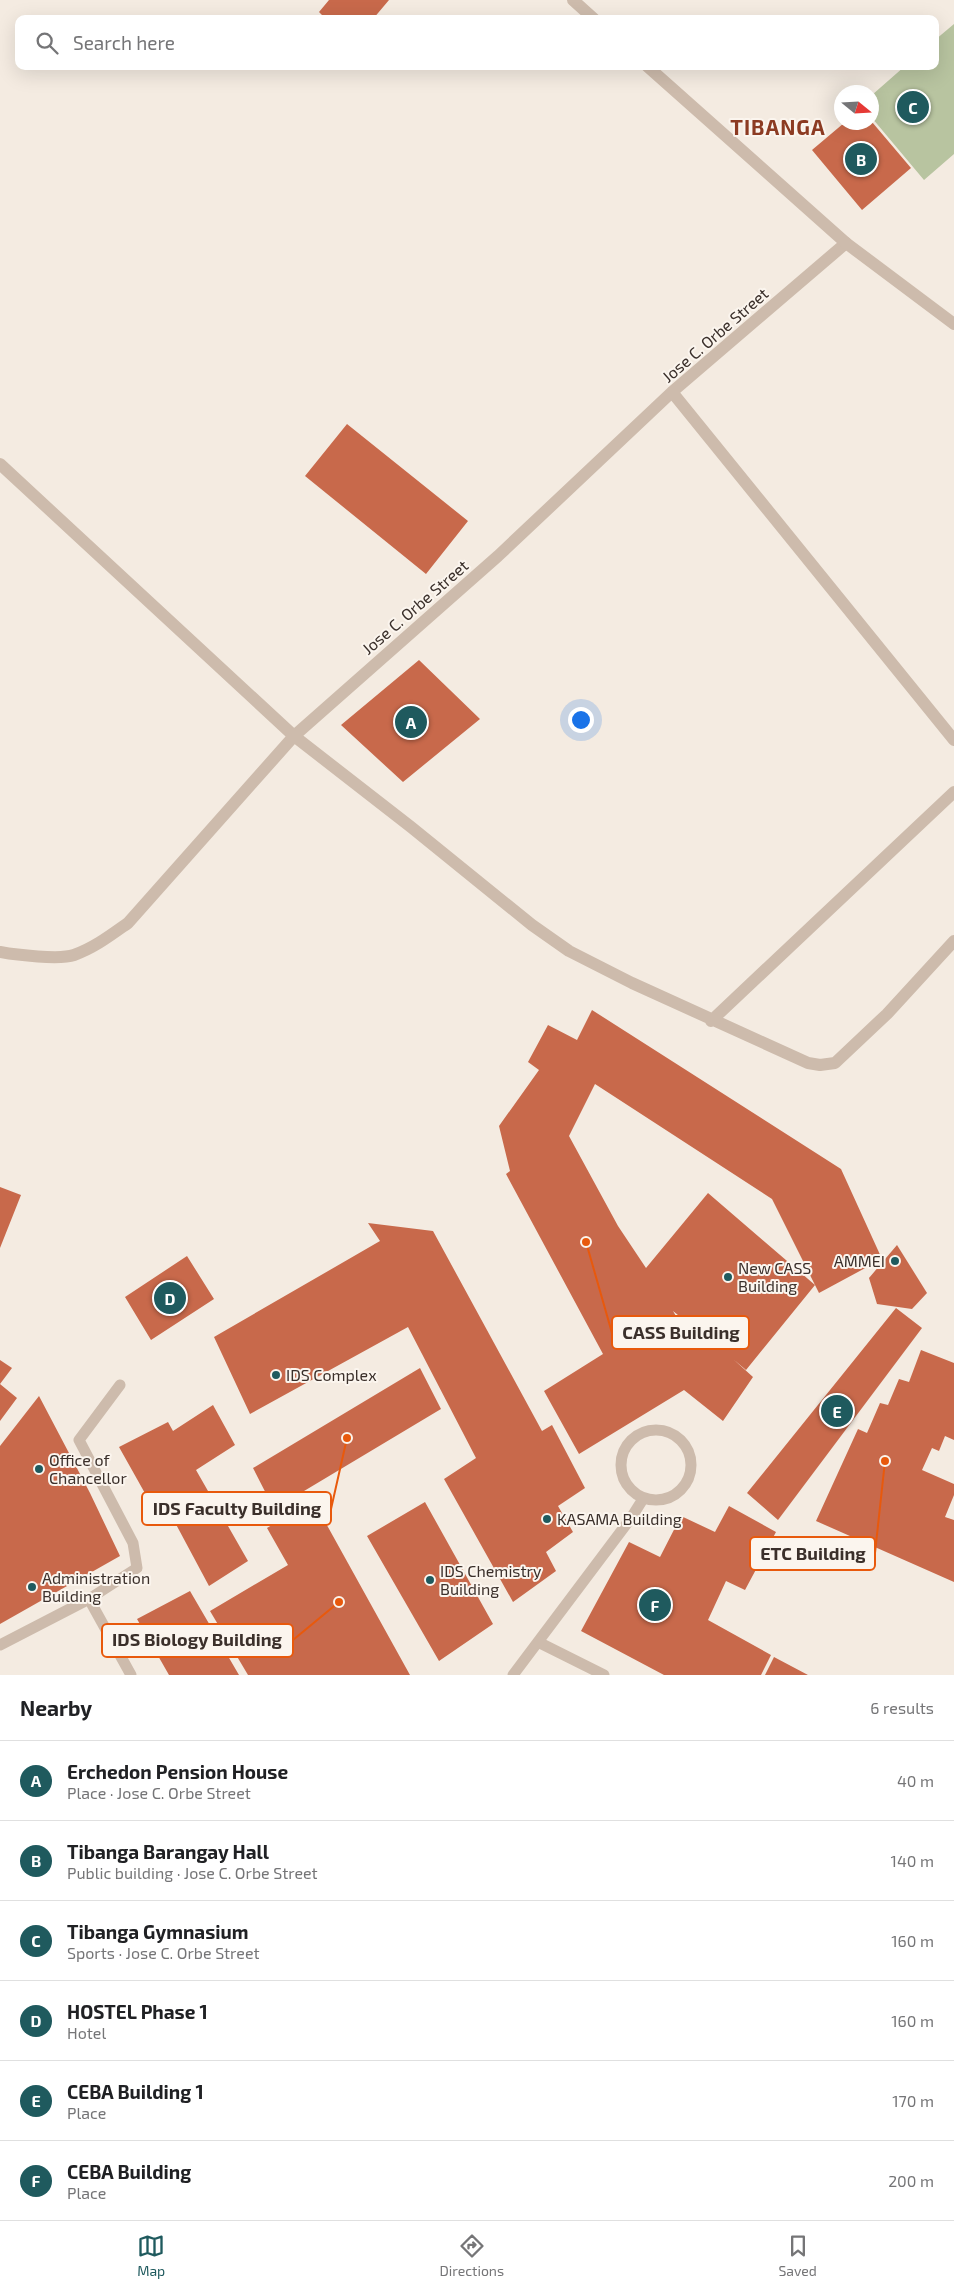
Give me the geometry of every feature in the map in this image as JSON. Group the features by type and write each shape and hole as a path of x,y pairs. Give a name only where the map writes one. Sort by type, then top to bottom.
{"street":[{"path":"572,0 589,15"},
{"path":"651,70 846,243 954,324"},
{"name":"Jose C. Orbe Street","path":"0,952 17,955 72,956 97,945 128,923 294,736 498,556 672,392 846,243"},
{"path":"672,392 954,740"},
{"path":"0,464 294,736 532,925 569,950 711,1021 808,1063 820,1065 835,1063 887,1014 954,941"},
{"path":"711,1021 954,792"}],"lane":[{"path":"0,1645 89,1599 137,1568 133,1543 79,1440 120,1385"},
{"path":"649,1430 672,1433 684,1446 691,1462 690,1474 685,1485 677,1494 666,1500 643,1499 633,1493 625,1484 621,1468 623,1451 630,1441 649,1430"},
{"path":"513,1675 631,1518 643,1499"},
{"path":"89,1599 131,1675"},
{"path":"538,1642 604,1675"}],"green space":[{"path":"954,24 954,154 924,180 879,126 879,89 900,70 939,70 939,37"}],"building":[{"path":"329,0 389,0 376,15 322,15 319,12"},
{"path":"836,130 879,130 911,168 862,210 812,150"},
{"path":"347,424 468,521 426,574 305,476"},
{"path":"419,660 480,719 403,782 341,725"},
{"path":"592,1010 841,1169 882,1259 819,1293 815,1285 746,1370 733,1359 753,1377 723,1421 684,1390 579,1454 544,1391 603,1354 506,1174 510,1171 499,1126 539,1070 528,1062 548,1025 577,1040","holes":["595,1084 772,1199 815,1285 708,1193 646,1268 618,1226 569,1136","673,1311 710,1341 696,1350"]},
{"path":"0,1187 21,1195 0,1248"},
{"name":"IDS Complex","path":"368,1223 433,1231 542,1431 552,1425 585,1488 558,1506 573,1532 546,1552 556,1571 513,1602 444,1479 476,1458 408,1327 250,1414 214,1337 380,1241"},
{"name":"AMMEI","path":"897,1245 927,1293 912,1309 877,1304 869,1278"},
{"path":"187,1256 214,1299 151,1340 125,1297"},
{"path":"896,1308 922,1328 778,1520 747,1493"},
{"path":"921,1350 954,1363 954,1440 945,1436 939,1451 932,1448 922,1470 954,1484 954,1495 945,1517 954,1520 954,1582 816,1521 858,1429 867,1433 880,1403 888,1405 899,1379 909,1382"},
{"path":"0,1360 12,1368 0,1384"},
{"path":"420,1368 441,1409 274,1509 253,1468"},
{"path":"0,1384 17,1398 0,1421"},
{"path":"39,1396 90,1493 120,1556 0,1624 0,1446"},
{"path":"213,1405 235,1445 196,1470 248,1561 209,1586 171,1515 160,1520 119,1447 168,1422 173,1431"},
{"path":"313,1500 410,1675 248,1675 210,1611 288,1565 267,1528"},
{"name":"IDS Chemistry Building","path":"425,1502 493,1624 439,1661 367,1536"},
{"path":"729,1506 776,1532 745,1590 726,1581 708,1620 771,1655 761,1675 664,1675 581,1631 629,1542 660,1557 681,1516 715,1532"},
{"path":"190,1591 239,1675 169,1675 137,1619"},
{"path":"774,1657 808,1675 765,1675"}],"place":[{"name":"Tibanga Gymnasium","path":"913,107"},
{"name":"Tibanga Barangay Hall","path":"861,159"},
{"name":"Erchedon Pension House","path":"411,722"},
{"name":"CASS Building","path":"586,1242"},
{"name":"AMMEI","path":"895,1261"},
{"name":"New CASS Building","path":"728,1277"},
{"name":"HOSTEL Phase 1","path":"170,1298"},
{"name":"IDS Complex","path":"276,1375"},
{"name":"CEBA Building 1","path":"837,1411"},
{"name":"IDS Faculty Building","path":"347,1438"},
{"name":"ETC Building","path":"885,1461"},
{"name":"Office of Chancellor","path":"39,1469"},
{"name":"KASAMA Building","path":"547,1519"},
{"name":"IDS Chemistry Building","path":"430,1580"},
{"name":"Administration Building","path":"32,1587"},
{"name":"IDS Biology Building","path":"339,1602"},
{"name":"CEBA Building","path":"655,1605"}],"district":[{"name":"TIBANGA","path":"778,128"}]}
